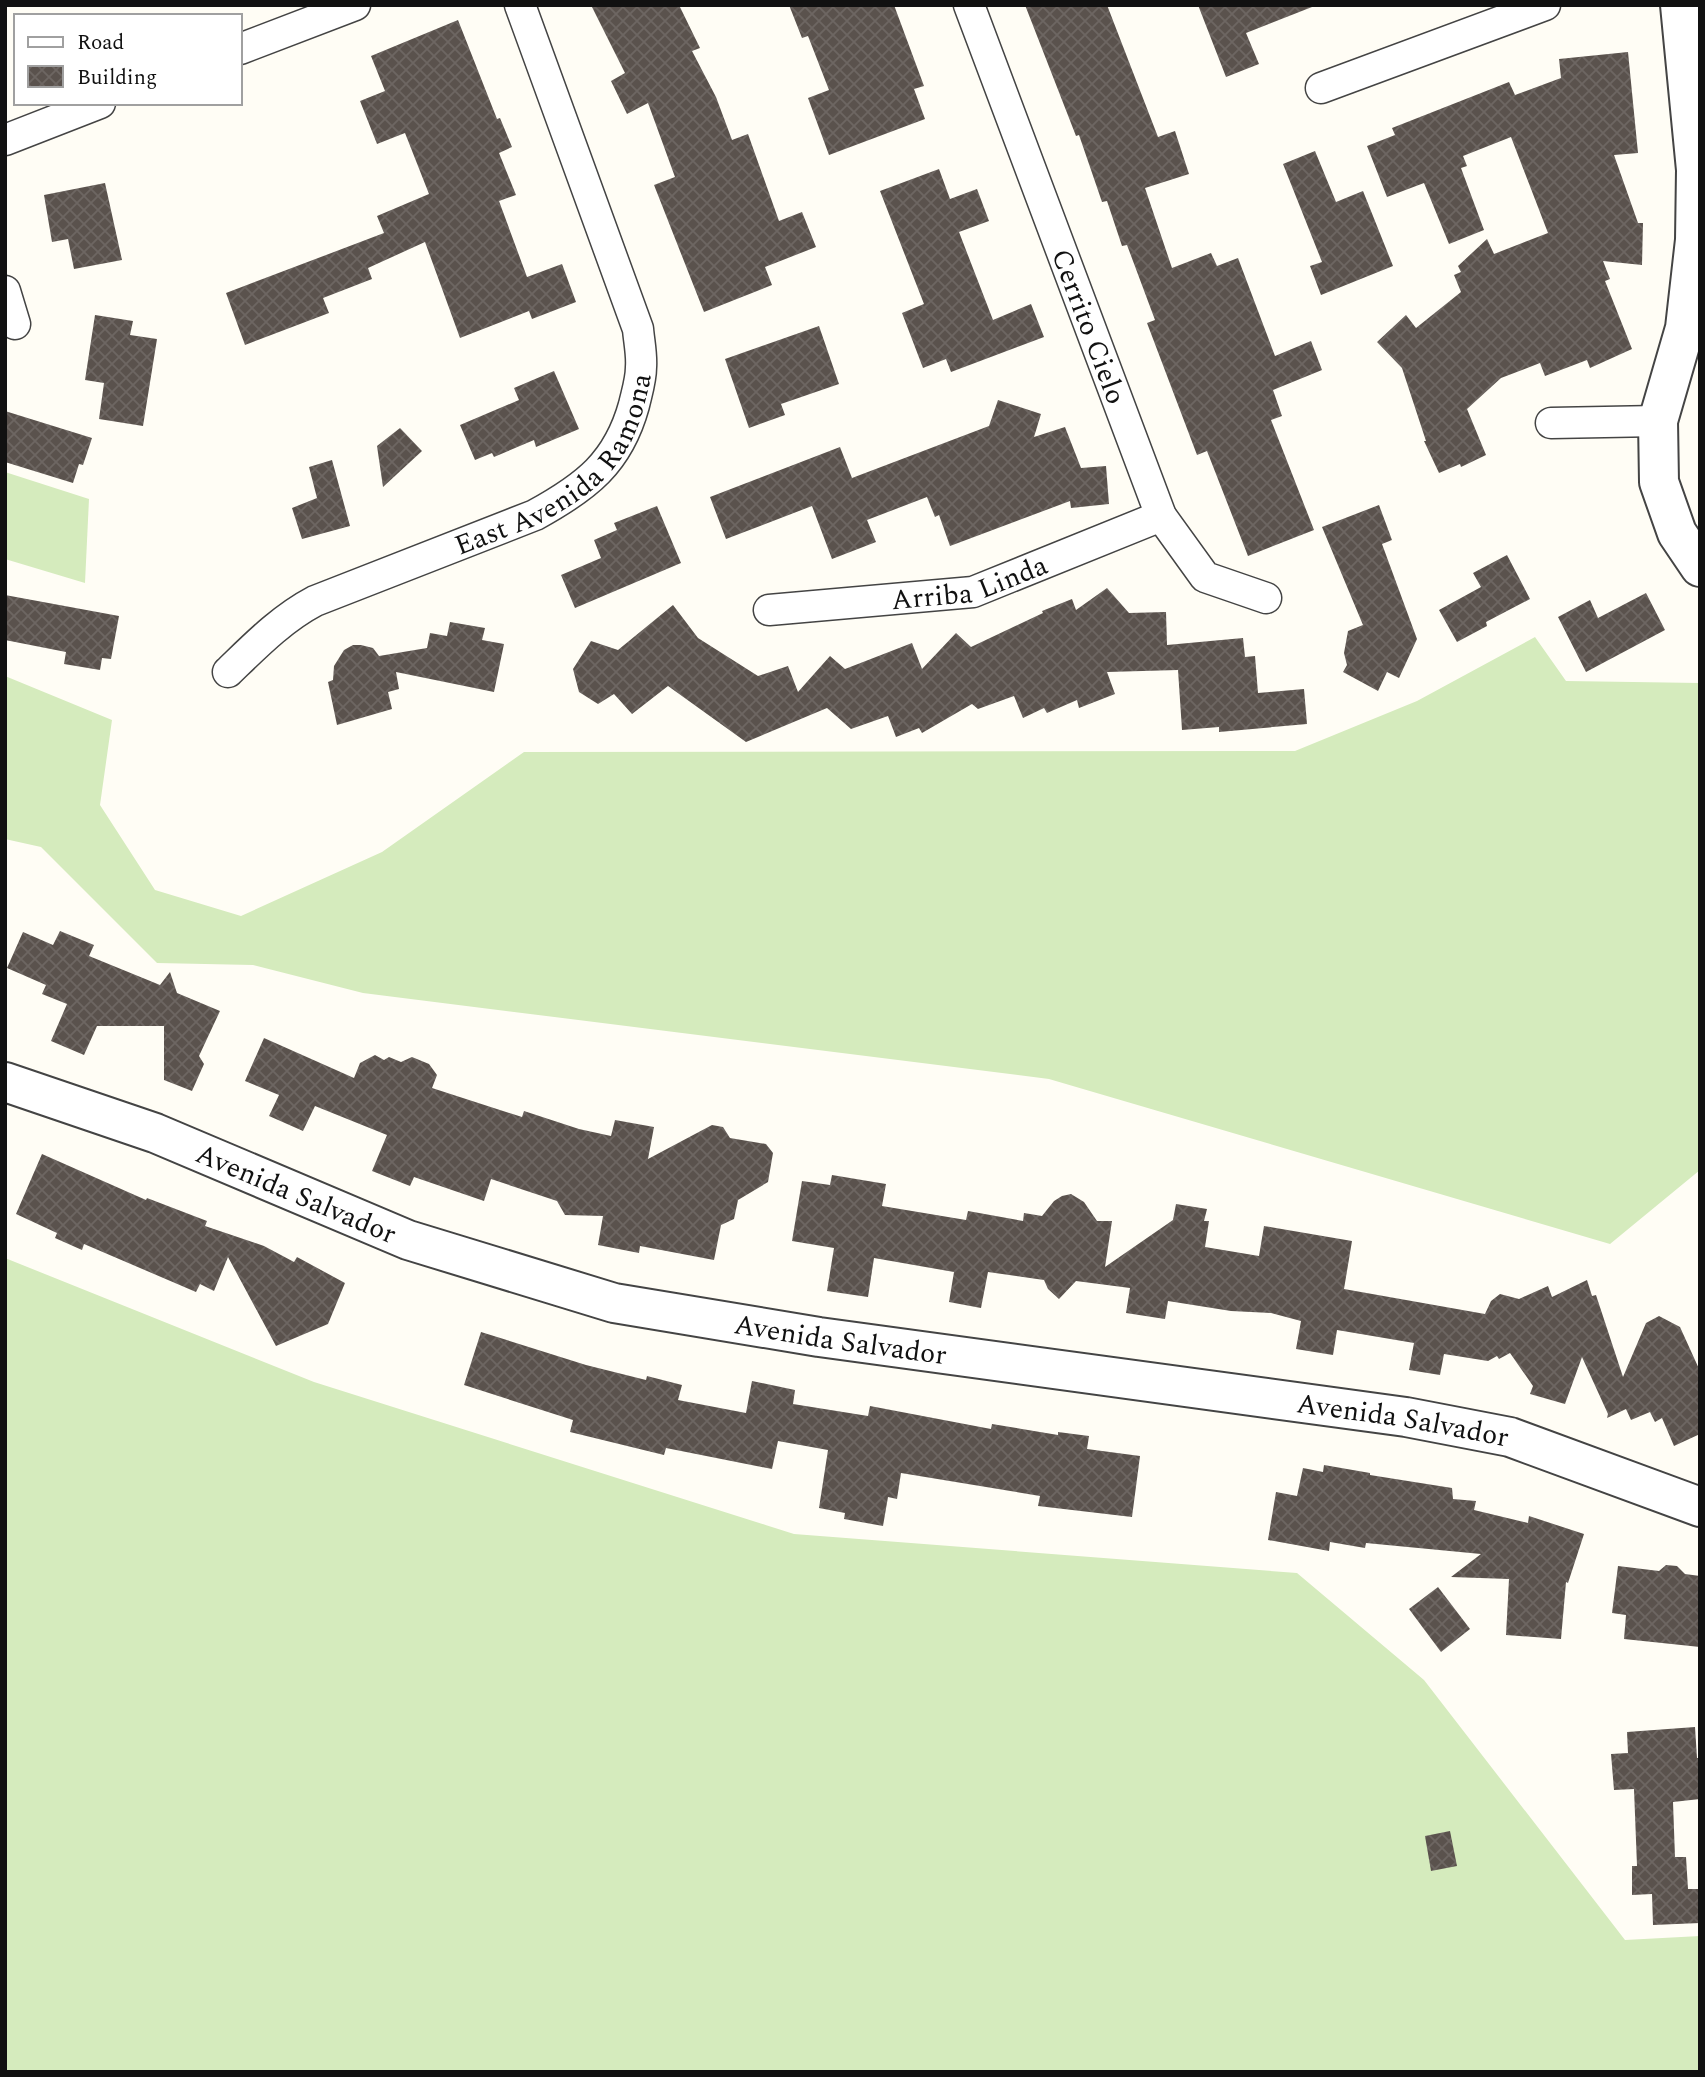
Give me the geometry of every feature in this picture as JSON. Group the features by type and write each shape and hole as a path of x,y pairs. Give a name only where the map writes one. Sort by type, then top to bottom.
{"street":[{"path":"242,48 355,5"},
{"name":"East Avenida Ramona","path":"228,671 275,627 315,601 535,515 569,496 589,481 611,458 628,424 642,366 638,329 520,5"},
{"name":"Cerrito Cielo","path":"969,5 1161,516 1205,578 1266,598"},
{"path":"1321,88 1545,5"},
{"path":"1680,5 1696,170 1695,240 1685,328 1658,421 1659,482 1677,533 1700,567"},
{"path":"5,140 95,105"},
{"path":"5,291 15,324"},
{"path":"1551,423 1658,421"},
{"name":"Arriba Linda","path":"769,611 973,592 1161,516"},
{"name":"Avenida Salvador","path":"5,1082 155,1133 408,1240 614,1303 819,1337 1406,1417 1510,1437 1700,1507"}],"green space":[{"path":"5,472 89,499 85,583 5,559"},
{"path":"1535,637 1566,681 1700,683 1700,1170 1610,1244 1049,1079 363,993 253,965 157,963 41,847 5,839 5,676 112,720 100,805 155,890 241,916 382,852 524,752 1295,751 1417,701"},
{"path":"5,1258 314,1382 794,1534 1297,1573 1424,1680 1625,1940 1700,1936 1700,2072 5,2072"}],"building":[{"path":"591,5 679,5 700,48 692,51 716,97 732,140 748,134 779,221 802,212 816,247 765,267 772,285 704,312 654,185 675,177 648,103 627,114 611,81 625,73"},
{"path":"789,5 894,5 924,86 914,89 925,119 829,155 808,98 829,90 808,36 802,38"},
{"path":"1025,5 1107,5 1158,137 1175,131 1189,174 1145,188 1172,268 1211,253 1217,266 1238,258 1275,356 1311,341 1322,370 1273,390 1282,416 1271,420 1314,530 1248,556 1207,451 1197,455 1147,323 1155,320 1127,245 1122,246 1107,201 1102,202 1079,135 1076,136"},
{"path":"1198,5 1312,7 1246,33 1259,64 1226,77"},
{"path":"458,20 497,119 500,118 512,147 499,153 516,195 499,201 527,277 562,264 576,302 532,319 529,311 460,338 425,242 368,268 372,279 323,298 329,313 245,345 226,293 384,233 377,216 429,194 405,133 377,144 360,101 385,91 371,56"},
{"path":"1628,52 1638,153 1614,155 1638,223 1643,223 1642,265 1603,261 1610,279 1605,281 1632,349 1590,368 1587,360 1545,376 1540,363 1501,378 1467,409 1486,455 1461,467 1460,464 1439,473 1424,441 1402,368 1377,342 1406,315 1416,328 1461,292 1454,275 1461,272 1458,266 1487,239 1494,254 1548,233 1511,137 1463,156 1467,166 1461,168 1484,230 1449,244 1424,183 1387,197 1367,146 1395,135 1392,128 1509,82 1515,95 1561,78 1559,59"},
{"path":"1315,151 1336,202 1363,191 1393,266 1321,295 1310,266 1322,262 1283,164"},
{"path":"939,169 950,199 977,189 989,221 959,232 993,320 1031,304 1044,337 951,372 946,359 923,368 902,313 924,304 880,191"},
{"path":"105,183 122,260 74,269 68,239 52,242 44,195"},
{"path":"95,315 133,321 130,335 157,339 143,426 99,419 104,383 85,380"},
{"path":"819,326 839,384 781,404 785,415 749,428 725,359"},
{"path":"554,371 579,429 536,447 534,440 494,457 492,453 475,460 460,425 519,400 514,388"},
{"path":"998,400 1041,414 1034,437 1065,427 1081,468 1106,466 1109,504 1071,508 1070,501 950,546 939,515 935,517 927,497 867,520 876,542 832,559 812,506 726,539 710,497 840,447 852,478 989,426"},
{"path":"5,411 92,438 83,465 79,464 73,483 5,462"},
{"path":"400,428 422,451 383,487 377,446"},
{"path":"332,460 350,526 302,539 292,508 317,498 309,467"},
{"path":"1379,505 1392,540 1382,544 1417,639 1399,678 1387,672 1378,691 1343,672 1347,665 1344,653 1348,631 1363,625 1322,527"},
{"path":"657,506 681,563 575,608 561,575 601,558 594,540 617,530 614,523"},
{"path":"1507,555 1530,599 1486,622 1487,626 1457,642 1439,610 1481,587 1473,573"},
{"path":"1107,588 1129,613 1166,612 1167,645 1243,638 1245,657 1255,656 1258,693 1304,689 1307,724 1219,732 1219,727 1182,730 1178,670 1107,672 1115,694 1079,708 1077,700 1047,713 1044,708 1023,718 1014,696 978,709 972,704 922,733 919,728 896,737 888,716 851,729 827,708 746,742 668,686 632,714 614,694 598,704 579,692 573,669 591,641 618,650 673,605 698,638 758,676 788,666 798,692 830,656 845,669 912,643 922,669 956,633 971,647 1072,599 1076,610"},
{"path":"1646,593 1665,630 1586,672 1558,617 1590,600 1598,618"},
{"path":"5,595 119,616 111,659 102,658 100,670 64,664 66,652 5,640"},
{"path":"450,622 485,628 482,640 504,644 494,692 396,672 399,689 388,692 392,709 337,725 328,682 333,680 334,666 344,650 353,645 361,645 373,648 379,656 427,648 430,633 447,636"},
{"path":"60,931 94,945 89,956 160,985 170,972 177,993 220,1011 199,1056 204,1064 192,1091 164,1080 164,1026 97,1026 84,1055 51,1041 67,1004 42,994 46,985 7,968 23,932 53,945"},
{"path":"264,1038 354,1078 360,1063 375,1055 384,1060 389,1057 401,1062 412,1057 429,1064 437,1075 432,1088 522,1117 524,1111 579,1129 611,1136 615,1120 654,1127 648,1159 712,1125 723,1127 730,1138 766,1144 773,1153 768,1182 738,1200 734,1219 721,1225 714,1260 640,1246 639,1253 598,1245 603,1216 565,1215 557,1201 491,1179 484,1201 414,1177 410,1186 372,1171 387,1135 315,1106 303,1131 269,1116 279,1095 245,1081"},
{"path":"42,1154 146,1200 147,1198 207,1221 205,1226 264,1246 294,1262 297,1257 345,1283 328,1324 276,1346 228,1257 214,1291 200,1284 196,1292 84,1244 82,1250 55,1238 57,1233 16,1214"},
{"path":"832,1175 886,1184 882,1206 966,1220 968,1211 1023,1221 1024,1213 1042,1216 1054,1201 1071,1194 1084,1202 1097,1221 1112,1221 1105,1267 1173,1220 1176,1204 1207,1209 1204,1221 1209,1221 1205,1247 1259,1256 1264,1226 1352,1241 1344,1289 1485,1314 1491,1301 1500,1294 1519,1299 1548,1286 1552,1297 1587,1280 1592,1296 1596,1295 1623,1377 1646,1323 1659,1316 1680,1327 1700,1371 1700,1434 1674,1446 1662,1418 1655,1422 1650,1412 1631,1420 1626,1409 1607,1418 1608,1414 1582,1357 1565,1404 1530,1394 1533,1386 1510,1353 1488,1361 1444,1354 1440,1375 1409,1370 1414,1343 1337,1330 1333,1355 1296,1349 1301,1321 1271,1313 1231,1311 1168,1301 1165,1319 1126,1313 1130,1288 1076,1281 1059,1299 1048,1289 1044,1280 988,1272 981,1308 949,1302 954,1272 874,1258 868,1297 827,1291 834,1248 792,1241 802,1181 830,1185"},
{"path":"481,1332 586,1365 646,1380 647,1376 682,1385 678,1400 746,1413 752,1381 795,1390 793,1404 868,1416 870,1406 991,1429 992,1424 1058,1435 1058,1432 1089,1436 1087,1449 1140,1456 1132,1517 1038,1506 1040,1496 901,1473 897,1499 888,1497 883,1526 844,1519 845,1513 819,1508 828,1450 778,1441 772,1469 666,1448 664,1455 570,1432 573,1420 464,1385"},
{"path":"1324,1465 1452,1488 1453,1499 1476,1501 1474,1510 1528,1523 1529,1516 1584,1534 1568,1583 1566,1582 1561,1639 1506,1635 1509,1579 1451,1577 1481,1554 1366,1543 1365,1548 1330,1542 1329,1551 1268,1540 1276,1492 1297,1496 1303,1468 1323,1472"},
{"path":"1666,1565 1677,1566 1685,1574 1700,1576 1700,1647 1624,1639 1626,1615 1612,1613 1618,1566 1659,1571"},
{"path":"1438,1587 1470,1629 1441,1652 1409,1609"},
{"path":"1695,1727 1697,1758 1700,1758 1700,1799 1673,1802 1675,1857 1686,1857 1688,1889 1700,1889 1700,1923 1653,1925 1652,1894 1632,1895 1632,1866 1637,1866 1634,1789 1614,1790 1611,1754 1628,1753 1627,1732"},
{"path":"1450,1831 1457,1866 1431,1871 1425,1836"}]}
